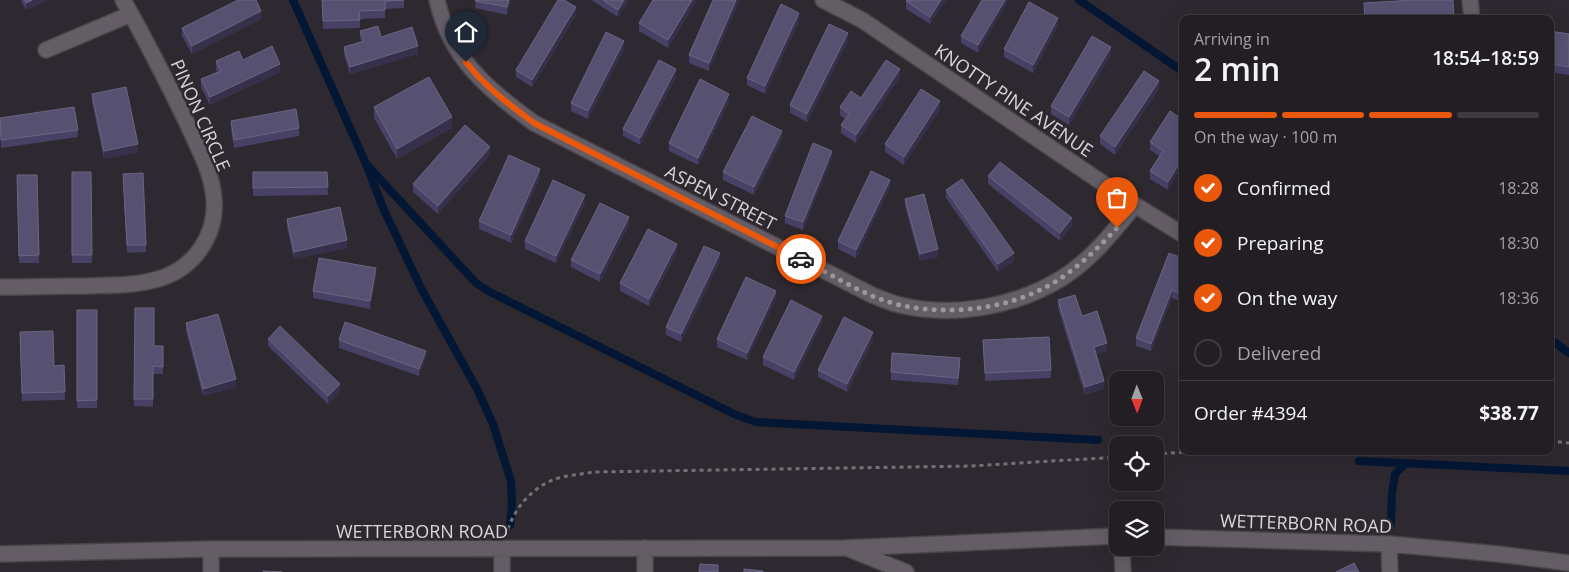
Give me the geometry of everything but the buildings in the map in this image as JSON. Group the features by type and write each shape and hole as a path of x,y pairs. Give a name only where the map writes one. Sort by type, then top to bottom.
{"street":[{"name":"PINON CIRCLE","path":"0,287 129,285 158,279 190,263 200,252 208,235 214,212 214,198 212,182 205,162 153,52 123,0"},
{"name":"ASPEN STREET","path":"437,0 441,17 454,47 477,76 503,100 534,123 874,296 900,305 928,309 962,310 997,305 1031,294 1063,277 1094,252 1117,228 1135,205"},
{"name":"KNOTTY PINE AVENUE","path":"823,0 862,20 1135,205 1179,232"},
{"path":"1470,0 1472,15"},
{"path":"46,50 131,14"},
{"name":"WETTERBORN ROAD","path":"0,554 211,549 845,548 1109,536"},
{"name":"WETTERBORN ROAD","path":"1164,536 1389,544 1569,563"},
{"path":"1389,544 1390,572"},
{"path":"645,548 645,572"},
{"name":"WETTERBORN ROAD","path":"845,548 906,572"},
{"path":"211,549 211,572"},
{"path":"502,550 502,572"},
{"path":"1122,556 1122,572"}],"path":[{"path":"1554,441 1569,443"},
{"path":"1164,453 1179,452"},
{"path":"502,550 510,525 520,505 532,493 553,480 592,472 972,466 1109,458"}],"waterway":[{"path":"293,0 366,164 383,208 422,290 477,389 493,424 511,481 512,504 510,525"},
{"path":"1079,0 1179,69"},
{"path":"366,164 476,283 488,291 736,415 756,422 1098,440"},
{"path":"1554,342 1569,353"},
{"path":"1359,461 1569,471"},
{"path":"1391,524 1395,474 1406,463"}],"way so far":[{"path":"801,259 874,296 900,305 928,309 962,310 997,305 1031,294 1063,277 1094,252 1117,228"}],"route":[{"path":"466,62 477,76 503,100 534,123 801,259"}]}
